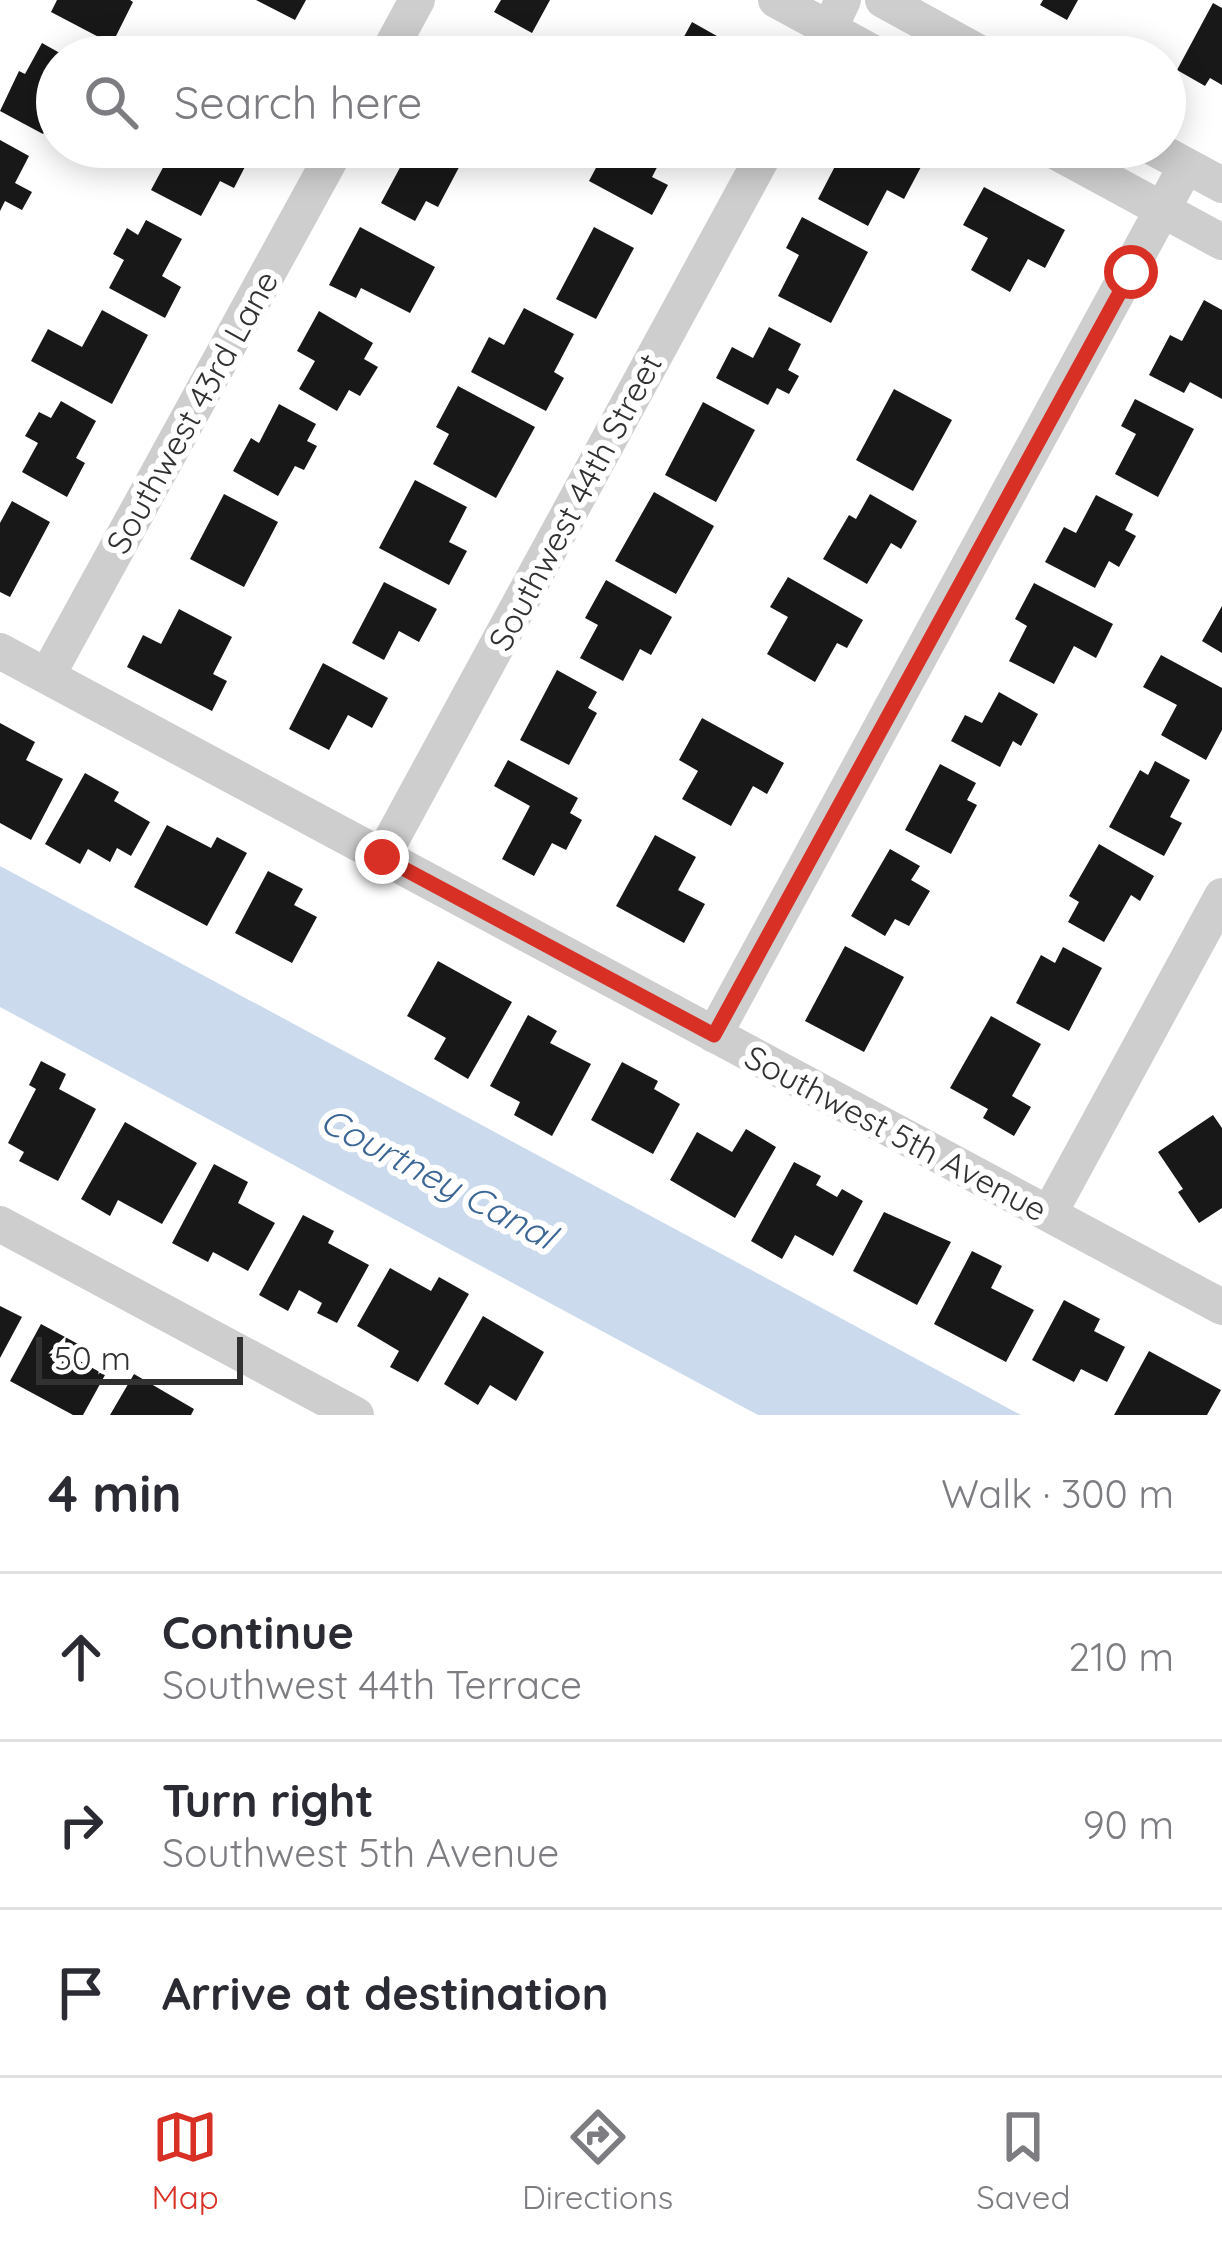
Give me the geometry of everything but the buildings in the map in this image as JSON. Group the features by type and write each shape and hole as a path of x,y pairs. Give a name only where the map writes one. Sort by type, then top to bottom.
{"street":[{"path":"397,36 417,0"},
{"path":"776,0 830,29"},
{"path":"883,0 949,36"},
{"path":"1186,166 1222,185"},
{"name":"Southwest 43rd Lane","path":"47,676 325,168"},
{"name":"Southwest 44th Street","path":"382,857 757,168"},
{"path":"1086,168 1222,242"},
{"path":"714,1035 1185,168"},
{"name":"Southwest 5th Avenue","path":"0,651 1222,1307"},
{"path":"1049,1214 1222,896"},
{"path":"0,1224 356,1415"}],"water":[{"name":"Courtney Canal","path":"0,866 1021,1415 758,1415 0,1007"}],"route":[{"path":"382,857 714,1035 1131,272"}]}
